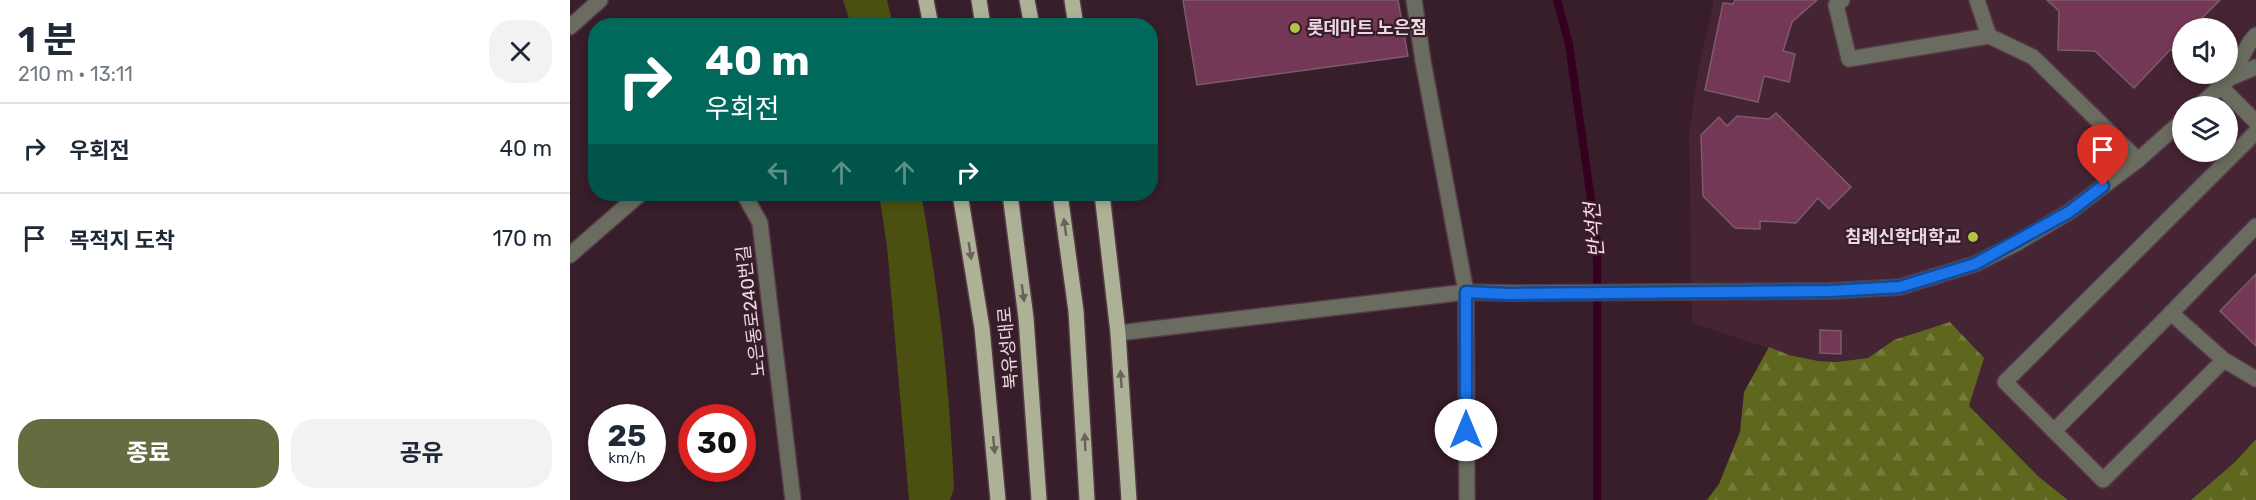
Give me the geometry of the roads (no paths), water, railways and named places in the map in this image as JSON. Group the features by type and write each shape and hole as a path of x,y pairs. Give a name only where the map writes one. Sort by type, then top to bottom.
{"main road":[{"path":"926,0 929,18"},
{"path":"979,0 982,18"},
{"path":"1027,0 1030,18"},
{"path":"1072,0 1075,18"},
{"path":"961,201 982,328 998,500"},
{"name":"북유성대로","path":"1011,201 1026,318 1039,500"},
{"path":"1061,201 1076,312 1088,500"},
{"path":"1103,201 1119,333 1129,500"}],"street":[{"path":"570,27 600,0"},
{"path":"1414,0 1423,61 1466,292 1467,500"},
{"path":"1842,0 1836,5 1849,59 1989,36 2033,57 2138,160"},
{"path":"1977,0 1989,36"},
{"path":"2238,62 2256,35"},
{"path":"2238,76 2256,67"},
{"path":"2210,96 2224,84"},
{"path":"2226,84 2256,122"},
{"path":"1119,333 1466,292 1510,294 1830,291 1900,287 1975,264 2017,243 2069,212 2138,160 2172,130"},
{"path":"2224,360 2103,480 2005,382 2256,132"},
{"path":"570,255 632,201"},
{"name":"노은동로240번길","path":"748,201 760,223 793,500"},
{"path":"2054,430 2256,226"},
{"path":"2171,313 2224,360 2256,379"},
{"path":"990,500 997,480"}],"waterway":[{"name":"반석천","path":"1557,0 1569,44 1597,242 1597,500"}],"place":[{"name":"롯데마트 노은점","path":"1295,28"},
{"name":"침례신학대학교","path":"1973,237"}]}
